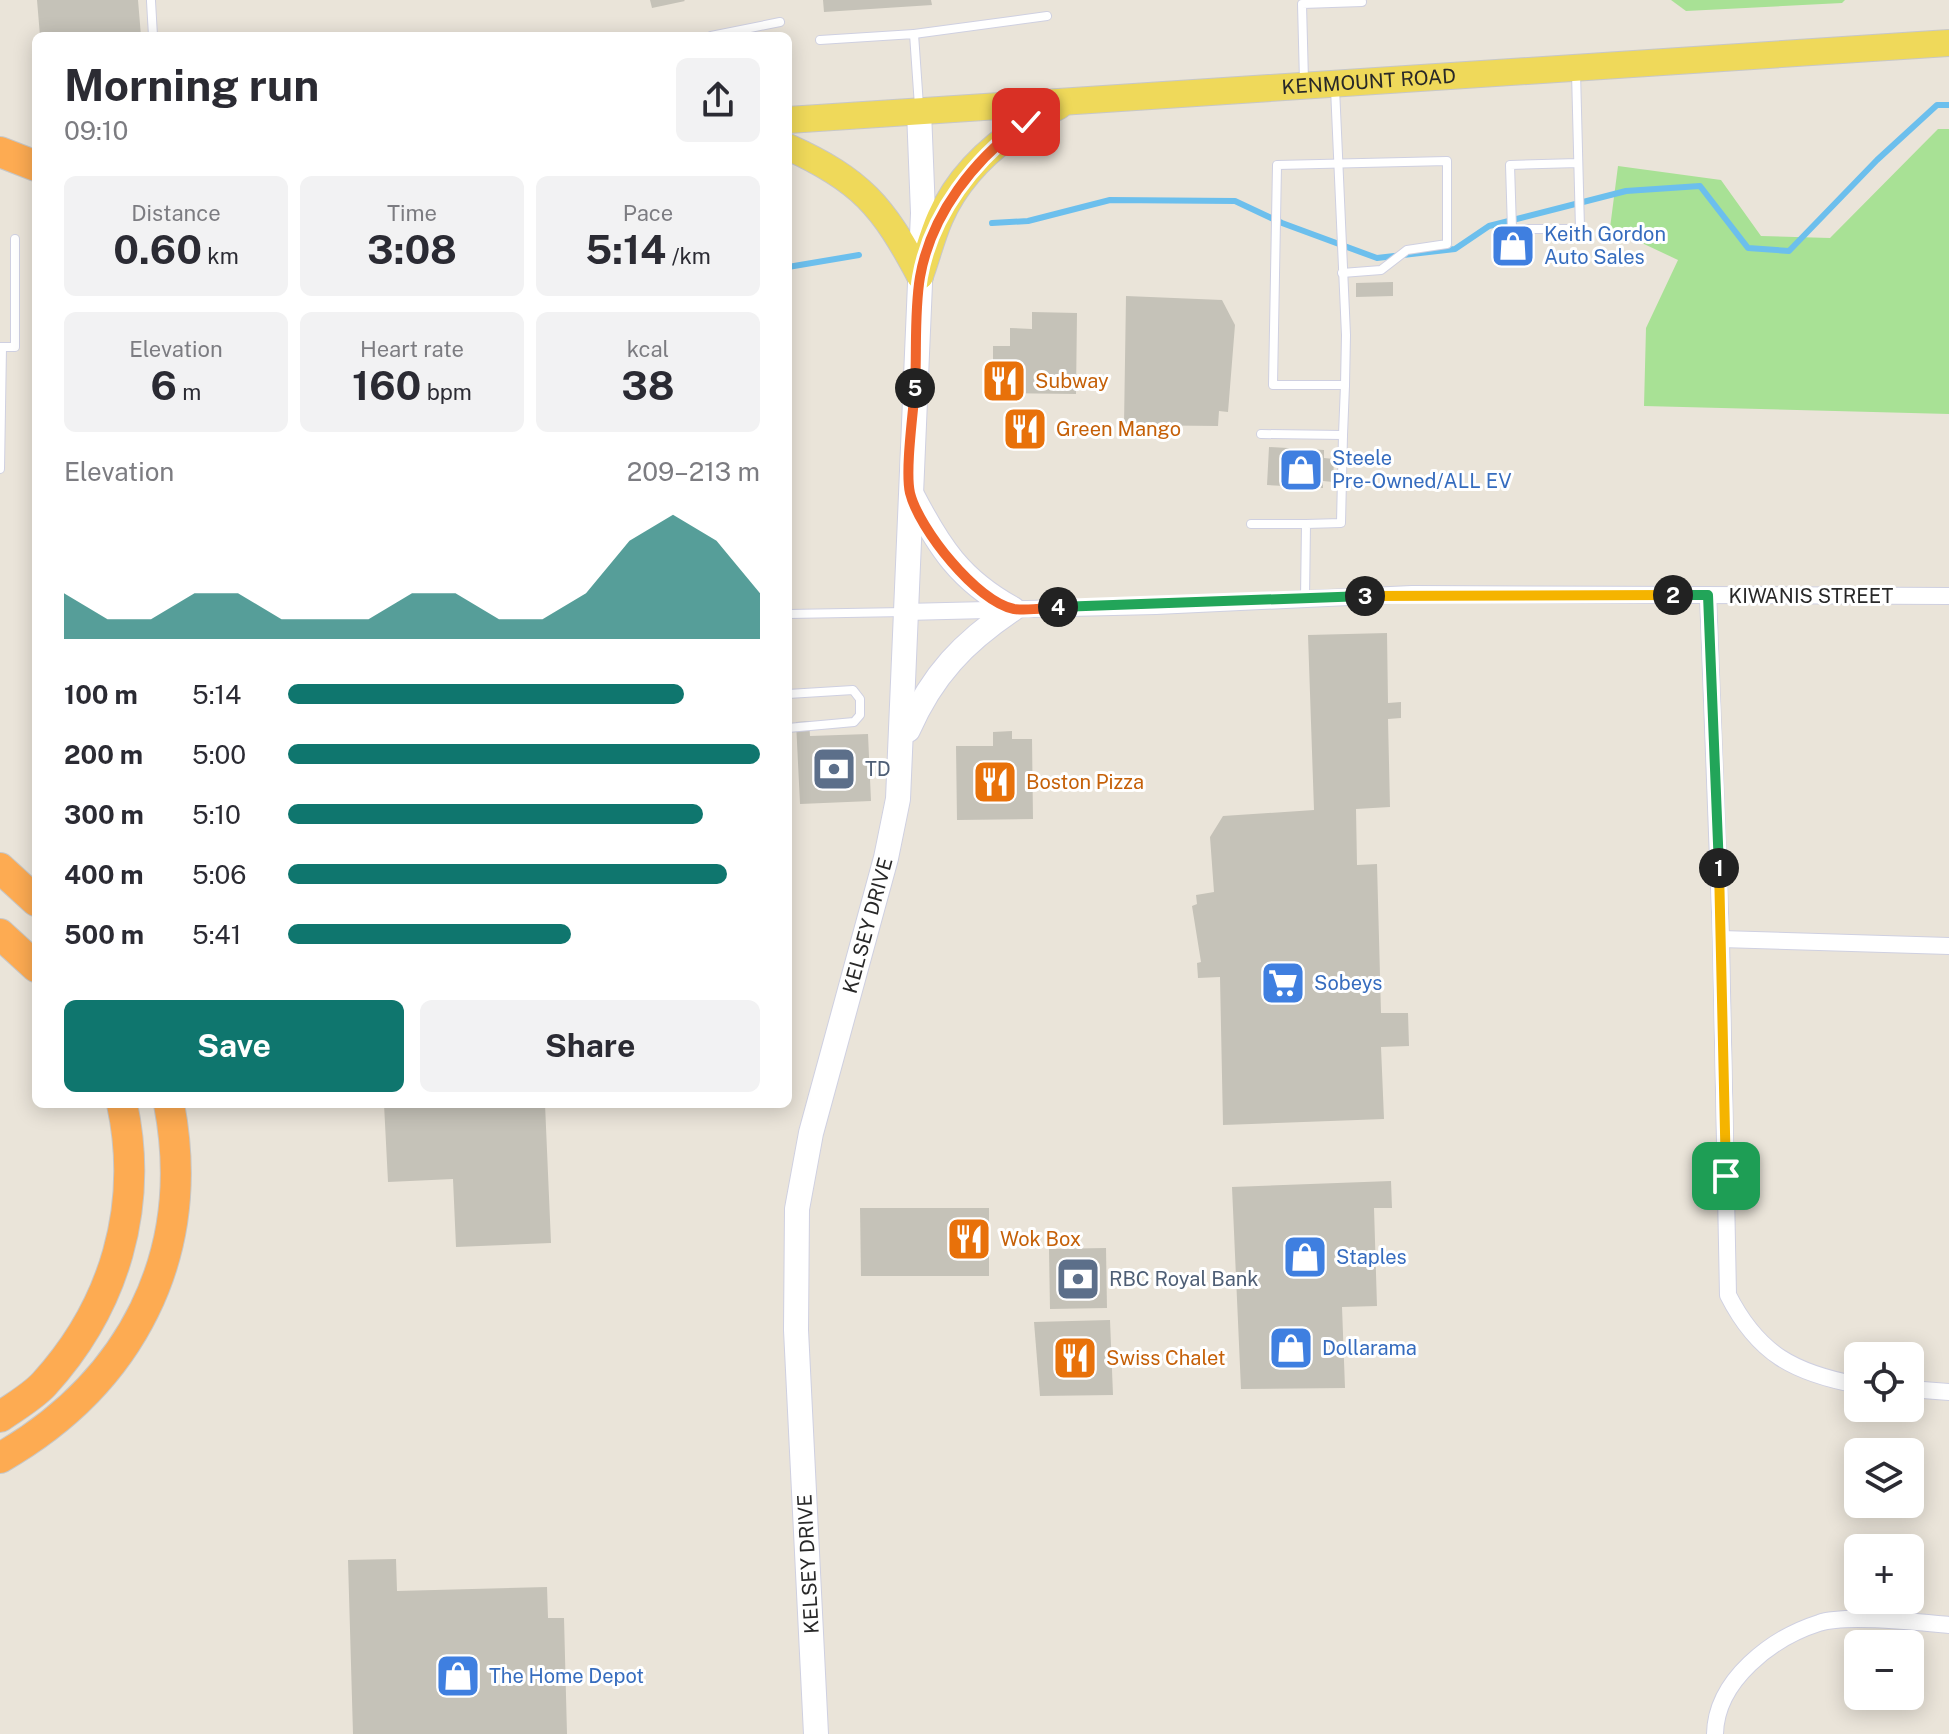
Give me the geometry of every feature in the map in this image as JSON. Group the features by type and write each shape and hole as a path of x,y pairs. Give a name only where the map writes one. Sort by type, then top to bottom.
{"highway":[{"path":"0,152 32,165"},
{"path":"0,868 32,897"},
{"path":"0,934 32,963"},
{"path":"0,1417 42,1386 88,1329 115,1267 130,1203 129,1139 123,1108"},
{"path":"0,1458 31,1440 82,1400 115,1363 142,1321 163,1261 175,1200 175,1135 170,1108"}],"main road":[{"name":"KENMOUNT ROAD","path":"792,120 1949,43"},
{"path":"920,276 940,216 980,161 1026,122 1069,101"},
{"name":"KELSEY DRIVE","path":"816,1734 796,1314 797,1209 811,1133 894,827 903,743 905,612 923,213 919,111"},
{"path":"792,149 849,179 874,201 896,230 920,276"},
{"path":"0,171 32,167"},
{"path":"903,743 924,694 947,661 975,634 1013,609 981,591 954,565 933,536 910,492"}],"street":[{"name":"KIWANIS STREET","path":"905,612 1412,594 1949,596"},
{"path":"1708,595 1721,939 1728,1295 1745,1327 1762,1345 1790,1365 1825,1379 1844,1382"},
{"path":"1721,939 1949,946"},
{"path":"1924,1390 1949,1392"},
{"path":"1715,1734 1731,1684 1770,1646 1821,1622 1901,1621 1949,1625"}],"lane":[{"path":"151,1 153,32"},
{"path":"1304,85 1302,2 1362,2"},
{"path":"820,40 914,34 1047,16"},
{"path":"731,32 780,22"},
{"path":"914,34 919,111"},
{"path":"1576,67 1580,229 1512,229 1510,165 1578,163"},
{"path":"1251,524 1341,523 1345,385 1335,83"},
{"path":"1342,273 1381,270 1407,250 1447,244 1447,161 1277,165 1273,385 1345,385"},
{"path":"0,469 1,347 15,347 15,239"},
{"path":"1261,434 1343,435"},
{"path":"1305,599 1306,524"},
{"path":"792,614 905,612"},
{"path":"792,694 853,690 860,699 860,715 854,722 792,728"}],"green space":[{"path":"1671,0 1845,0 1842,3 1686,11"},
{"path":"1938,129 1949,129 1949,414 1644,406 1646,328 1678,260 1610,228 1618,166 1721,180 1761,236 1830,238"}],"building":[{"path":"37,0 138,0 141,32 40,32"},
{"path":"650,0 684,0 685,1 652,8"},
{"path":"823,0 931,0 932,5 824,12"},
{"name":"Keith Gordon Auto Sales","path":"1527,234 1530,255 1499,257 1495,237"},
{"path":"1393,282 1393,296 1356,297 1356,283"},
{"path":"1126,296 1222,300 1235,325 1228,412 1219,411 1218,426 1124,425"},
{"path":"1032,312 1077,313 1076,394 993,393 993,346 1010,346 1010,328 1032,329"},
{"name":"Steele Pre-Owned/ALL EV","path":"1269,447 1324,450 1324,458 1334,459 1333,482 1323,481 1323,488 1267,485"},
{"path":"1387,633 1388,703 1401,702 1401,718 1388,719 1390,807 1356,809 1357,865 1377,864 1381,1013 1408,1013 1409,1046 1381,1047 1384,1119 1223,1125 1220,977 1198,978 1197,963 1201,962 1192,906 1197,904 1196,895 1214,892 1210,837 1223,816 1314,810 1308,635"},
{"name":"TD","path":"809,721 810,736 868,734 871,801 800,804 796,722"},
{"name":"Boston Pizza","path":"1012,731 1012,739 1032,739 1033,819 957,820 956,746 993,746 993,732"},
{"path":"384,1108 545,1108 551,1243 456,1247 453,1179 388,1182"},
{"name":"Staples","path":"1391,1181 1392,1208 1374,1208 1377,1306 1342,1307 1345,1388 1241,1389 1232,1187"},
{"path":"860,1208 989,1208 989,1276 861,1276"},
{"name":"RBC Royal Bank","path":"1106,1248 1107,1308 1050,1309 1049,1249"},
{"name":"Swiss Chalet","path":"1110,1320 1113,1395 1040,1396 1034,1322"},
{"name":"The Home Depot","path":"396,1559 397,1591 547,1587 548,1618 564,1618 567,1734 353,1734 348,1560"}],"waterway":[{"path":"992,223 1028,221 1110,200 1235,201 1282,223 1377,258 1455,249 1489,226 1626,191 1700,186 1748,248 1789,251 1877,160 1937,105 1949,105"},
{"path":"792,266 859,255"}],"place":[{"name":"Keith Gordon Auto Sales","path":"1513,246"},
{"name":"Subway","path":"1004,381"},
{"name":"Green Mango","path":"1025,429"},
{"name":"Steele Pre-Owned/ALL EV","path":"1301,470"},
{"name":"TD","path":"834,769"},
{"name":"Boston Pizza","path":"995,782"},
{"name":"Sobeys","path":"1283,983"},
{"name":"Wok Box","path":"969,1239"},
{"name":"Staples","path":"1305,1257"},
{"name":"RBC Royal Bank","path":"1078,1279"},
{"name":"Dollarama","path":"1291,1348"},
{"name":"Swiss Chalet","path":"1075,1358"},
{"name":"The Home Depot","path":"458,1676"}],"route":[{"path":"1026,122 1002,139 980,161 940,216 920,276 910,492 933,536 954,565 981,591 1013,609 1412,594 1708,595 1726,1176"}]}
